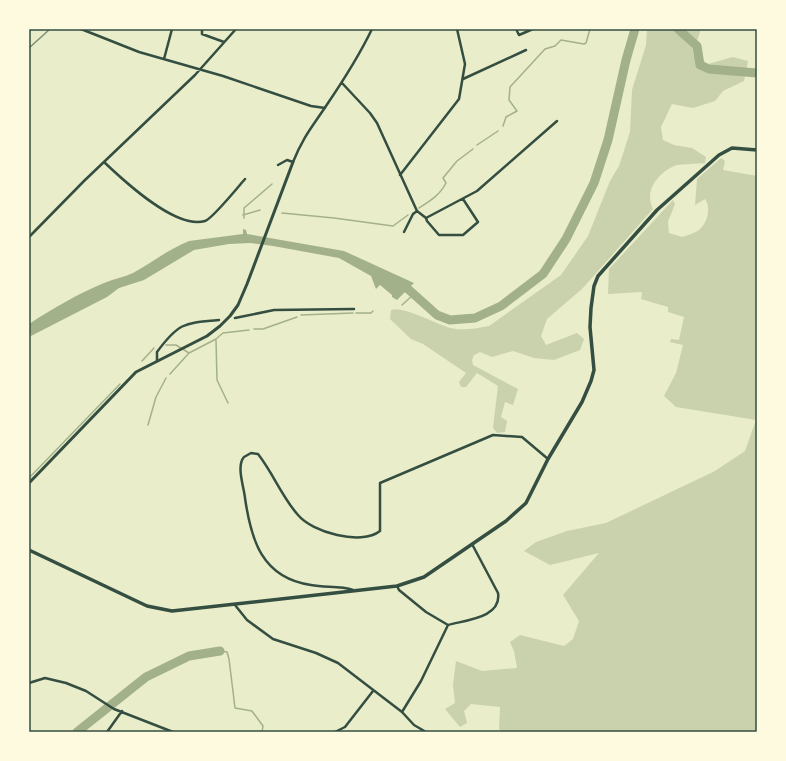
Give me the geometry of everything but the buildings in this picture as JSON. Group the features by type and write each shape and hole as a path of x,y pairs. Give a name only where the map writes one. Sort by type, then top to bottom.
{"main road":[{"path":"29,550 147,606 172,611 397,586 424,577 506,521 526,503 548,459 582,402 591,381 594,370 590,327 591,308 594,286 598,276 657,210 719,155 732,148 757,150"}],"street":[{"path":"81,29 139,52 201,69 311,106 325,108"},
{"path":"164,59 172,29"},
{"path":"202,29 201,32 205,36 224,42"},
{"path":"30,235 201,69 236,29"},
{"path":"29,483 129,379 144,368 198,342 214,332 238,305 293,162 306,134 342,83 362,50 372,29"},
{"path":"400,174 460,100 465,64 457,29"},
{"path":"516,29 519,35 533,29"},
{"path":"462,80 526,50"},
{"path":"342,83 374,120 417,211 426,218 426,221 439,235 463,235 478,222 463,199"},
{"path":"426,218 477,191 557,121"},
{"path":"278,165 285,160 293,162"},
{"path":"104,162 152,204 164,211 195,223 206,221 245,180"},
{"path":"404,232 413,214 417,211"},
{"path":"235,318 274,310 354,309"},
{"path":"157,361 157,352 182,325 193,322 219,320"},
{"path":"354,591 341,587 314,586 297,582 278,572 264,557 257,547 250,530 241,467 244,457 251,453 258,454 279,490 299,516 309,524 344,538 354,539 380,531 380,483 493,434 522,437 548,459"},
{"path":"397,586 399,590 426,612 448,625 482,616 492,610 499,598 498,592 472,544"},
{"path":"235,605 247,620 260,631 278,641 316,653 338,663 402,712 414,725 426,732"},
{"path":"402,712 421,682 448,625"},
{"path":"29,683 45,678 56,680 86,692 114,709 173,732"},
{"path":"335,732 345,727 373,691"},
{"path":"107,732 122,712"}],"shaded area":[{"path":"647,29 701,29 693,53 708,64 733,57 748,61 744,81 723,91 715,101 693,108 672,104 661,127 663,140 674,145 692,148 706,157 705,163 676,165 662,174 651,190 650,196 653,209 582,289 547,319 541,336 546,345 577,333 584,339 580,350 554,360 534,358 513,351 492,357 480,352 474,355 472,360 473,365 518,389 513,405 505,402 501,417 507,421 505,432 497,433 493,428 498,386 477,373 466,387 461,387 459,382 466,373 423,344 411,339 390,319 391,310 403,310 456,329 470,329 489,326 561,275 588,236 610,181 619,166 630,132 632,90 646,45"},
{"path":"721,158 725,161 723,170 757,176 757,732 502,732 499,729 500,707 471,704 464,711 467,723 460,727 445,709 455,703 453,685 456,661 482,671 517,668 514,651 510,642 520,635 564,646 573,639 579,621 563,595 599,553 550,565 524,551 536,542 567,531 606,523 715,471 745,451 756,420 676,407 664,396 676,373 683,345 670,342 671,339 679,340 684,317 668,312 668,307 641,299 642,292 608,294 609,269 673,200 675,204 668,222 669,233 682,237 696,232 703,226 707,219 708,206 705,199 695,205 697,179"},
{"path":"243,229 246,230 247,234 344,251 414,283 397,300 380,285 376,289 371,276 339,258 250,243 229,244 194,250 144,280 119,288 107,297 29,337 29,324 75,297 104,283 133,273 167,252 189,241 243,234"}],"waterway":[{"path":"503,126 506,117 517,111 509,100 510,87 545,49 555,46 561,40 584,44 586,43 590,29"},
{"path":"398,284 408,289 437,315 450,320 475,318 501,306 543,274 566,239 594,183 608,140 626,60 635,29"},
{"path":"678,29 697,46 700,65 709,69 757,73"},
{"path":"477,145 498,131"},
{"path":"419,208 441,191 446,183 443,178 457,161 473,149"},
{"path":"244,218 244,208 272,184"},
{"path":"243,215 260,210"},
{"path":"282,213 393,226 408,215"},
{"path":"402,305 413,295"},
{"path":"356,313 371,313 373,311"},
{"path":"301,315 353,313"},
{"path":"254,329 263,329 297,317"},
{"path":"166,345 176,345 189,353 216,339 223,333 249,330"},
{"path":"216,340 217,380 228,403"},
{"path":"142,361 154,348"},
{"path":"170,374 189,353"},
{"path":"148,425 156,397 166,378"},
{"path":"29,478 120,384"},
{"path":"220,651 227,652 229,659 235,708 252,711 263,726 262,732"},
{"path":"77,732 146,677 189,656 220,651"}],"railway":[{"path":"29,48 50,29"}]}
